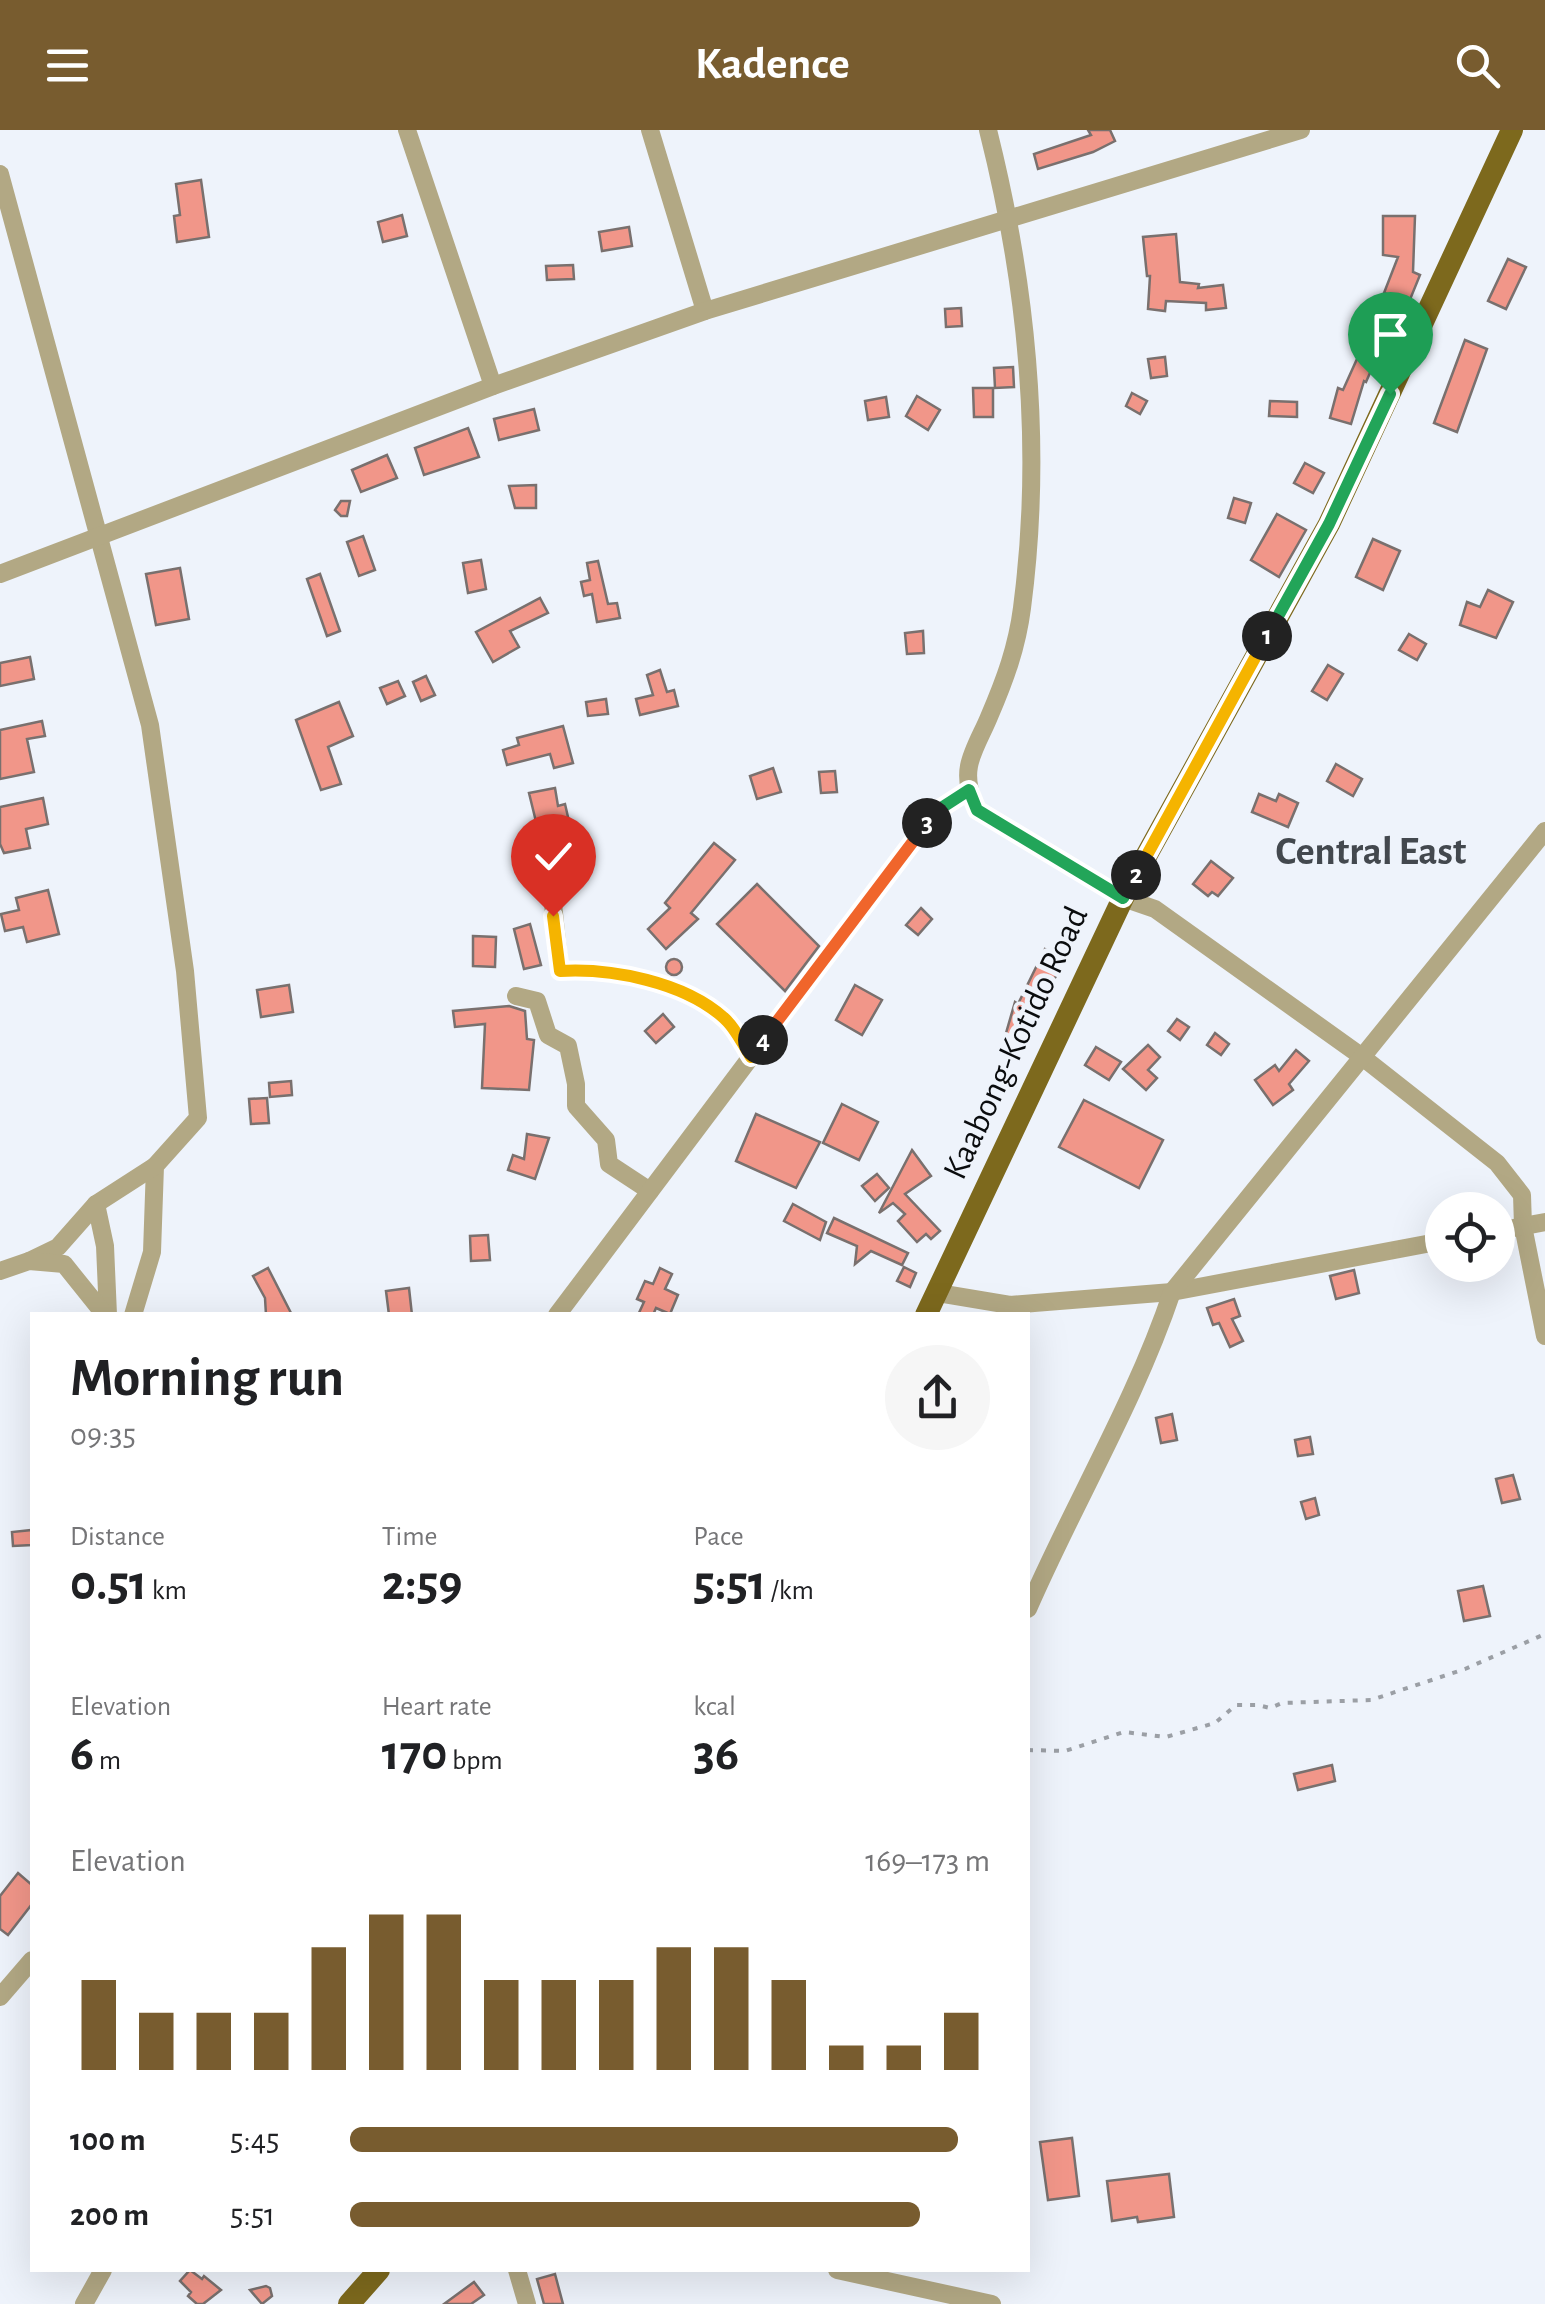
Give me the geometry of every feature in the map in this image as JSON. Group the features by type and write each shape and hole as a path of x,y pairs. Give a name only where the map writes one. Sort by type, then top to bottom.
{"main road":[{"name":"Kaabong-Kotido Road","path":"928,1312 1123,898 1329,524 1511,131"},
{"path":"349,2304 378,2272"}],"street":[{"path":"407,130 494,386"},
{"path":"650,130 705,312"},
{"path":"988,130 1010,217 1031,388 1028,554 1013,661 969,766 969,790 977,810 1123,898 1155,909 1362,1056 1497,1163 1522,1196 1523,1226 1545,1336"},
{"path":"0,574 494,386 705,312 1301,130"},
{"path":"0,174 150,724 184,972 198,1118 155,1166 96,1204 58,1246 30,1261 0,1270"},
{"path":"559,1312 935,812 969,790"},
{"path":"1030,1604 1064,1526 1152,1354 1172,1292 1545,831"},
{"path":"548,855 560,971 588,970 666,984 725,1018 751,1057"},
{"path":"516,996 537,1001 548,1034 568,1046 576,1106 606,1140 609,1164 650,1191"},
{"path":"134,1312 152,1252 155,1166"},
{"path":"96,1204 105,1246 106,1312"},
{"path":"1515,1227 1545,1222"},
{"path":"938,1293 1010,1304 1172,1292 1425,1244"},
{"path":"30,1261 64,1264 104,1312"},
{"path":"0,1996 30,1962"},
{"path":"84,2304 102,2272"},
{"path":"518,2272 527,2304"},
{"path":"846,2272 992,2304"}],"path":[{"path":"1030,1750 1065,1751 1124,1732 1166,1737 1215,1723 1236,1705 1270,1708 1282,1703 1371,1700 1464,1669 1545,1634"}],"building":[{"path":"1088,130 1110,130 1115,141 1038,169 1034,154 1091,135"},
{"path":"201,180 209,237 177,242 174,216 180,215 176,184"},
{"path":"402,215 407,236 383,242 378,222"},
{"path":"1383,216 1415,216 1413,272 1420,275 1409,302 1384,293 1398,257 1383,255"},
{"path":"629,227 632,246 602,251 599,232"},
{"path":"1176,234 1180,282 1199,284 1198,288 1223,285 1226,308 1206,310 1206,303 1166,301 1165,311 1148,309 1150,276 1143,237"},
{"path":"1508,259 1526,267 1506,309 1488,301"},
{"path":"573,265 574,279 547,280 546,266"},
{"path":"961,308 962,326 946,327 945,309"},
{"path":"1465,340 1487,349 1457,432 1434,423"},
{"path":"1165,357 1167,376 1151,378 1148,359"},
{"path":"1357,359 1373,366 1364,381 1351,424 1330,418 1338,388 1343,390"},
{"path":"1013,367 1014,387 995,388 994,368"},
{"path":"973,388 993,388 993,417 974,417"},
{"path":"1132,393 1147,401 1140,414 1126,406"},
{"path":"917,396 940,410 928,430 906,416"},
{"path":"886,397 889,417 868,420 865,401"},
{"path":"1270,401 1297,402 1297,417 1269,416"},
{"path":"534,409 539,430 499,440 494,419"},
{"path":"468,428 479,457 424,475 415,448"},
{"path":"387,455 397,478 361,492 352,470"},
{"path":"1305,463 1324,473 1313,493 1294,483"},
{"path":"536,485 536,508 515,508 509,486"},
{"path":"1234,498 1251,503 1245,523 1228,518"},
{"path":"341,501 350,501 347,516 335,510"},
{"path":"1277,514 1306,530 1279,577 1251,560"},
{"path":"363,536 375,570 359,576 347,542"},
{"path":"1373,539 1400,551 1383,590 1356,577"},
{"path":"481,560 486,589 468,593 463,563"},
{"path":"598,561 608,604 617,603 620,618 597,622 592,594 584,596 581,582 590,580 587,563"},
{"path":"180,568 189,619 156,625 146,574"},
{"path":"320,574 340,631 327,636 307,579"},
{"path":"1488,590 1513,602 1496,638 1460,625 1467,602 1480,607"},
{"path":"540,598 548,613 510,631 519,647 493,662 476,632"},
{"path":"923,631 924,653 907,654 905,633"},
{"path":"1409,634 1426,644 1417,660 1399,650"},
{"path":"30,657 34,679 0,686 0,663"},
{"path":"1328,665 1343,674 1327,700 1312,691"},
{"path":"660,670 667,692 674,690 678,706 640,715 636,699 653,695 647,675"},
{"path":"426,676 435,695 421,701 413,682"},
{"path":"398,681 405,696 387,704 380,688"},
{"path":"606,699 608,714 588,716 586,702"},
{"path":"339,702 353,736 328,747 341,784 321,790 296,720"},
{"path":"42,721 45,736 27,739 34,772 0,779 0,730"},
{"path":"563,726 573,763 554,768 550,754 507,765 503,750 519,745 517,738"},
{"path":"1336,764 1362,779 1353,796 1327,781"},
{"path":"773,768 781,792 757,799 750,776"},
{"path":"835,771 837,792 821,793 819,772"},
{"path":"555,788 558,806 565,804 571,830 540,838 529,793"},
{"path":"1259,794 1276,801 1279,794 1298,803 1288,827 1252,812"},
{"path":"43,798 48,824 26,829 30,848 4,853 0,844 0,807"},
{"path":"714,843 735,860 691,913 698,919 666,949 648,929 670,908 665,903"},
{"path":"1211,861 1233,878 1218,896 1212,892 1208,896 1193,884"},
{"path":"757,884 819,946 785,991 717,924"},
{"path":"48,890 59,934 27,942 23,927 5,931 1,914 19,910 16,898"},
{"path":"921,908 932,919 918,935 906,925"},
{"path":"530,924 541,965 524,969 514,929"},
{"path":"473,936 496,937 495,967 473,966"},
{"path":"1045,949 1065,959 1047,993 1051,995 1043,1011 1034,1007 1018,1046 1004,1040 1015,1002 1018,1004"},
{"path":"674,959 682,967 674,975 666,967"},
{"path":"289,985 293,1012 261,1017 257,990"},
{"path":"855,985 882,1000 862,1035 836,1020"},
{"path":"509,1006 525,1011 527,1039 534,1040 529,1090 482,1088 485,1024 455,1027 453,1011"},
{"path":"663,1014 674,1027 656,1043 645,1031"},
{"path":"1177,1019 1189,1027 1180,1040 1168,1031"},
{"path":"1215,1033 1229,1044 1221,1055 1207,1045"},
{"path":"1148,1045 1160,1057 1148,1070 1157,1078 1146,1090 1123,1069"},
{"path":"1096,1047 1121,1062 1109,1080 1085,1065"},
{"path":"1296,1050 1309,1061 1289,1084 1293,1090 1273,1105 1255,1080 1275,1065 1279,1071"},
{"path":"291,1081 292,1095 270,1097 269,1083"},
{"path":"267,1098 269,1123 251,1124 249,1099"},
{"path":"1084,1100 1163,1140 1139,1188 1059,1147"},
{"path":"842,1104 878,1122 859,1160 823,1143"},
{"path":"756,1114 820,1142 796,1188 736,1161"},
{"path":"527,1134 549,1138 535,1179 508,1170 513,1155 524,1159"},
{"path":"912,1150 931,1176 905,1194 940,1231 931,1239 926,1234 917,1242 898,1221 905,1214 893,1203 879,1213"},
{"path":"877,1174 889,1188 875,1201 862,1186"},
{"path":"793,1204 826,1222 820,1240 784,1221"},
{"path":"834,1218 908,1253 902,1265 871,1251 855,1264 857,1246 827,1233"},
{"path":"488,1235 490,1260 471,1261 470,1236"},
{"path":"904,1267 916,1273 910,1287 897,1281"},
{"path":"268,1268 290,1312 266,1312 265,1298 253,1276"},
{"path":"660,1268 672,1274 665,1289 678,1295 671,1312 656,1308 654,1312 639,1312 644,1302 637,1299 645,1281 653,1284"},
{"path":"1354,1270 1359,1293 1336,1299 1330,1276"},
{"path":"409,1288 412,1312 389,1312 386,1291"},
{"path":"1234,1299 1240,1316 1232,1319 1243,1341 1230,1347 1219,1323 1213,1325 1207,1308"},
{"path":"1172,1414 1177,1440 1161,1443 1156,1418"},
{"path":"1310,1437 1313,1454 1298,1456 1295,1440"},
{"path":"1513,1475 1520,1499 1502,1503 1496,1479"},
{"path":"1315,1498 1319,1515 1306,1519 1301,1502"},
{"path":"30,1530 30,1545 13,1546 12,1532"},
{"path":"1483,1586 1490,1616 1464,1621 1458,1591"},
{"path":"1332,1765 1335,1781 1298,1790 1294,1774"},
{"path":"18,1873 30,1883 30,1907 8,1935 0,1929 0,1896"},
{"path":"1072,2138 1079,2196 1048,2200 1040,2142"},
{"path":"1169,2174 1174,2217 1112,2221 1107,2181"},
{"path":"193,2272 221,2290 203,2304 197,2304 180,2281"},
{"path":"555,2274 563,2304 544,2304 537,2279"},
{"path":"474,2282 484,2295 471,2304 444,2304"},
{"path":"266,2286 272,2296 262,2304 250,2290"}],"district":[{"name":"Central East","path":"1371,852"}],"route":[{"path":"553,916 560,971 588,970 666,984 725,1018 751,1057 935,812 969,790 977,810 1123,898 1329,524 1390,394"}]}
